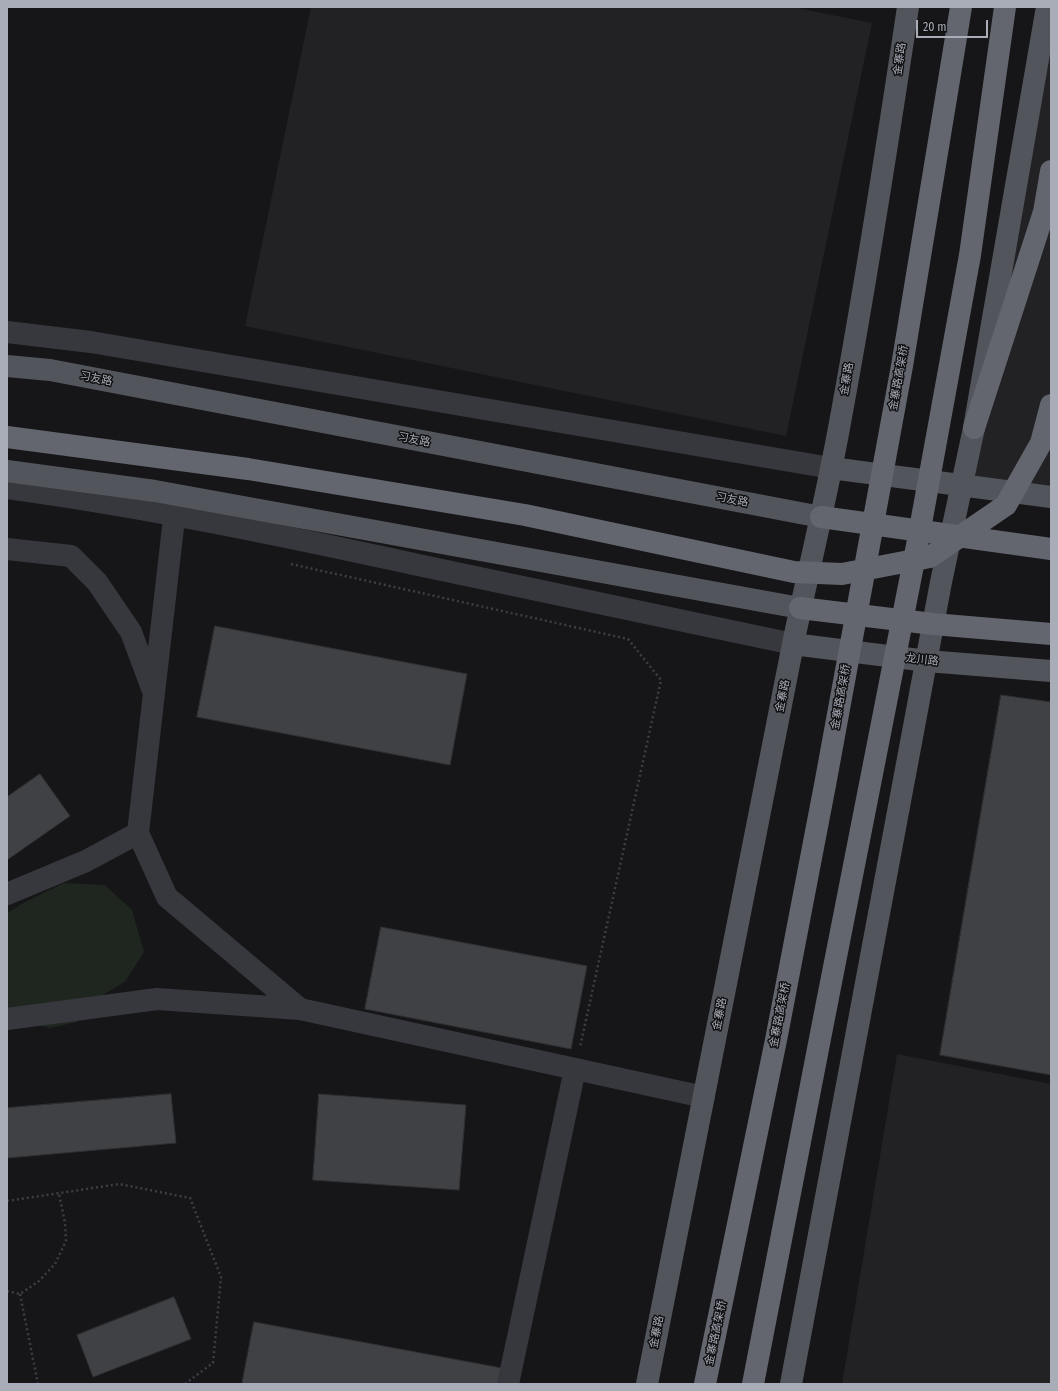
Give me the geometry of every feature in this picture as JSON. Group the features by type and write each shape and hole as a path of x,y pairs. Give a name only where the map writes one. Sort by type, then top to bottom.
{"highway":[{"name":"金寨路高架桥","path":"705,1384 776,1040 825,785 902,366 961,7"},
{"path":"753,1384 918,540 970,255 1005,7"},
{"path":"974,428 1044,212 1051,171"},
{"path":"7,437 248,469 524,514 794,572 842,574 930,557 1006,505 1042,443 1051,406"},
{"path":"821,517 1051,549"},
{"path":"800,608 933,624 1051,634"}],"main road":[{"name":"金寨路","path":"647,1384 800,608 821,517 842,413 908,7"},
{"path":"791,1384 933,624 974,428 1047,7"},
{"name":"习友路","path":"7,366 58,372 821,517"},
{"path":"831,468 1051,497"},
{"path":"7,471 175,504 800,608"},
{"name":"龙川路","path":"793,644 927,660 1051,671"}],"street":[{"path":"7,332 99,344 831,468"},
{"path":"7,488 61,495 175,504 288,537 793,644"},
{"path":"175,504 138,833 167,898 300,1008"},
{"path":"7,549 71,556 97,582 131,632 154,696"},
{"path":"7,894 86,861 138,833"},
{"path":"7,1019 157,999 300,1008 704,1097"},
{"path":"508,1384 575,1069"}],"path":[{"path":"288,563 628,639 661,680 575,1069"},
{"path":"7,1201 119,1184 190,1198 221,1277 213,1363 186,1384"},
{"path":"7,1291 20,1294 39,1281 56,1264 66,1240 65,1223 59,1194"},
{"path":"20,1294 38,1384"}],"shaded area":[{"path":"311,7 792,7 872,23 786,436 245,326"},
{"path":"1051,7 1051,497 962,485"},
{"path":"64,883 105,885 132,910 144,952 125,982 104,994 98,1005 77,1022 50,1028 30,1023 7,1009 7,913 25,902"},
{"path":"897,1054 1051,1084 1051,1384 842,1384"}],"building":[{"path":"215,626 467,674 450,765 197,717"},
{"path":"1001,695 1051,702 1051,1075 940,1055"},
{"path":"40,774 70,816 7,860 7,797"},
{"path":"381,927 587,966 571,1049 365,1009"},
{"path":"171,1094 176,1143 7,1158 7,1108"},
{"path":"319,1094 466,1105 459,1190 313,1180"},
{"path":"174,1297 191,1339 93,1377 77,1335"},
{"path":"254,1322 507,1369 504,1384 242,1384"}]}
